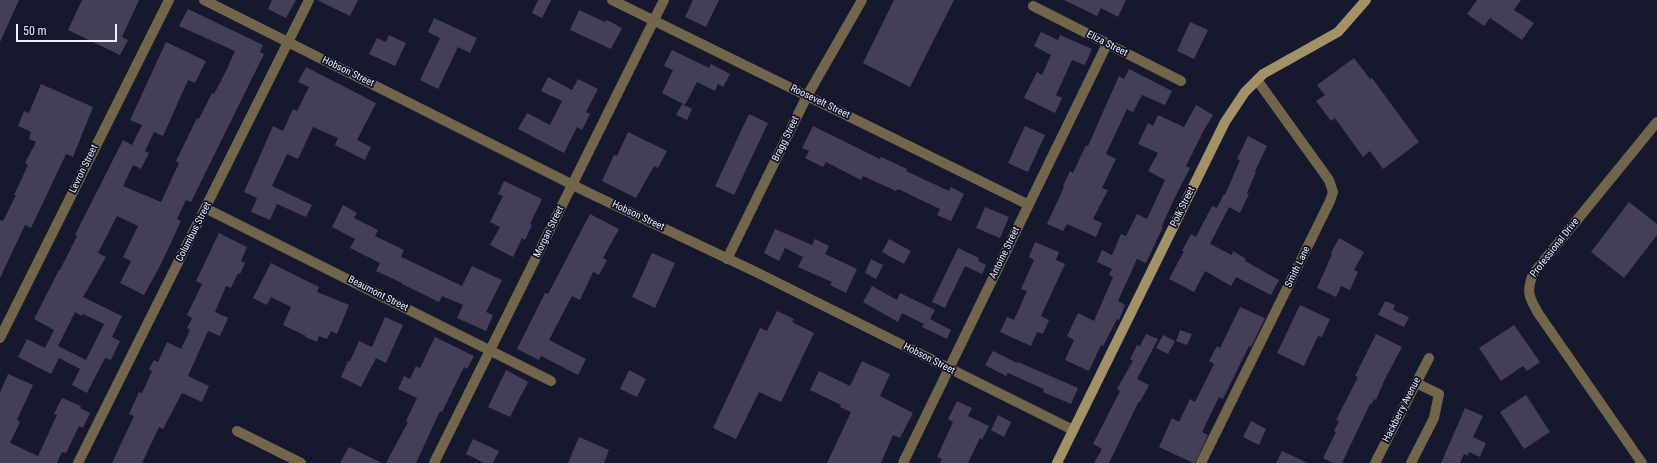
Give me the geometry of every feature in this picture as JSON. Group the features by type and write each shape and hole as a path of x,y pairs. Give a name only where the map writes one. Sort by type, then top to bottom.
{"street":[{"name":"Levron Street","path":"0,338 169,0"},
{"name":"Hobson Street","path":"204,0 572,185 727,259 1073,430"},
{"name":"Columbus Street","path":"78,463 309,0"},
{"name":"Roosevelt Street","path":"612,0 1029,205"},
{"name":"Morgan Street","path":"434,463 664,0"},
{"name":"Bragg Street","path":"727,259 807,96 862,0"},
{"name":"Polk Street","path":"1057,463 1226,122 1245,92 1263,74 1338,32 1366,0"},
{"name":"Eliza Street","path":"1033,6 1181,81"},
{"name":"Antoine Street","path":"903,463 1107,44"},
{"name":"Smith Lane","path":"1201,463 1330,201 1333,192 1328,180 1257,80"},
{"name":"Professional Drive","path":"1642,463 1538,313 1529,297 1529,285 1533,274 1657,122"},
{"name":"Beaumont Street","path":"206,208 551,381"},
{"name":"Hackberry Avenue","path":"1375,463 1429,358"},
{"path":"1411,463 1434,418 1439,394 1416,383"},
{"path":"238,431 301,463"}],"building":[{"path":"0,0 19,0 0,42"},
{"path":"82,0 139,0 122,37 128,40 120,55 68,30"},
{"path":"272,0 296,0 286,18 268,9"},
{"path":"317,0 358,0 350,16"},
{"path":"538,0 551,0 542,18 532,13"},
{"path":"693,0 719,0 706,27 685,17"},
{"path":"894,0 954,0 910,87 863,63"},
{"path":"1064,0 1126,0 1118,17 1101,8 1097,16"},
{"path":"1477,0 1521,0 1514,10 1534,23 1522,40 1490,18 1484,26 1467,14"},
{"path":"188,9 263,45 260,52 264,54 191,202 186,200 177,219 181,221 161,264 144,295 120,283 131,261 123,257 138,226 117,216 98,253 106,257 83,297 122,316 112,337 120,341 111,360 105,358 87,393 72,385 80,369 59,358 51,374 18,357 27,339 45,348 54,330 34,319 77,236 75,235 123,140 132,145 142,125 130,120 166,42 206,61 195,83 188,80 163,136 154,132 145,151 149,153 141,169 133,165 123,186 161,202 179,163 176,161 197,118 199,119 212,93 214,94 226,71 235,51 179,26","holes":["75,312 82,316 83,314 104,324 86,360 58,346"]},
{"path":"579,10 605,22 607,20 622,28 611,49 570,30"},
{"path":"434,18 477,38 470,53 458,47 438,89 420,80 440,38 428,32"},
{"path":"1190,22 1208,30 1194,59 1177,51"},
{"path":"1041,32 1058,40 1060,35 1092,49 1085,65 1072,60 1056,95 1062,98 1055,113 1024,98 1037,72 1042,75 1051,55 1034,46"},
{"path":"389,35 406,43 395,66 369,54 377,38 386,42"},
{"path":"672,50 709,68 711,64 730,74 723,87 718,84 715,91 697,82 685,105 662,93 673,70 664,66"},
{"path":"1354,58 1370,79 1372,78 1419,142 1383,169 1370,151 1363,157 1335,118 1331,121 1316,101 1325,95 1317,85"},
{"path":"306,67 376,103 357,140 371,147 365,160 335,145 338,138 313,127 298,159 287,154 272,186 312,205 306,217 277,204 270,220 251,212 257,198 244,192 273,126 283,131 293,109 297,111 309,87 298,82"},
{"path":"1129,69 1172,91 1165,105 1142,95 1133,112 1127,109 1106,154 1116,159 1102,188 1108,190 1093,219 1102,223 1096,237 1067,224 1063,231 1047,224 1070,171 1073,173 1086,145 1088,146 1119,76 1124,79"},
{"path":"548,77 572,90 578,79 598,89 586,112 590,114 582,130 577,127 564,153 518,129 527,113 550,125 562,101 541,91"},
{"path":"41,84 93,107 73,157 66,154 31,228 25,225 0,278 0,220 3,221 16,195 14,195 28,165 25,163 36,142 29,139 31,132 18,126 24,111 29,113"},
{"path":"682,104 692,109 687,120 676,115"},
{"path":"1196,105 1213,115 1186,166 1190,168 1174,199 1146,263 1137,259 1118,301 1125,305 1119,320 1117,319 1103,346 1101,345 1089,371 1065,360 1074,340 1067,336 1078,313 1094,321 1113,277 1109,275 1112,269 1097,262 1102,250 1112,255 1121,234 1126,236 1137,214 1147,219 1165,180 1148,171 1158,153 1138,144 1148,123 1153,126 1158,115 1184,127"},
{"path":"749,114 768,123 734,195 715,186"},
{"path":"813,126 880,159 881,157 907,169 906,171 949,191 951,187 964,194 951,221 937,215 940,209 898,189 896,191 863,176 861,180 826,162 823,167 805,158 809,151 802,148"},
{"path":"1025,126 1045,135 1028,172 1008,163"},
{"path":"628,132 667,151 658,168 654,166 636,198 602,181 614,155 617,156"},
{"path":"1248,136 1267,146 1255,171 1256,172 1247,193 1249,194 1240,213 1229,207 1210,244 1232,255 1233,251 1246,259 1245,261 1279,280 1271,295 1236,277 1231,286 1205,271 1194,292 1169,279 1191,234 1196,237 1212,206 1217,208 1224,194 1225,195 1240,160 1237,159"},
{"path":"504,181 542,199 530,224 532,225 525,240 522,238 513,257 490,245 500,227 490,222 503,196 498,194"},
{"path":"1629,202 1657,224 1657,235 1624,278 1591,252"},
{"path":"343,205 357,213 354,218 378,230 375,236 404,250 401,257 462,286 472,266 502,280 486,312 493,315 486,331 457,318 463,305 442,296 439,302 376,271 380,263 350,248 355,239 332,227"},
{"path":"985,207 1009,217 1000,238 976,228"},
{"path":"590,214 619,229 603,258 607,260 599,275 593,272 580,300 572,296 549,340 586,359 578,375 541,356 539,360 517,349 545,293 548,294"},
{"path":"775,229 812,245 815,239 829,246 825,254 857,269 846,293 830,285 832,282 798,267 803,257 785,248 779,261 764,253"},
{"path":"219,233 247,247 241,261 245,263 240,274 238,273 231,288 226,286 215,312 228,318 220,336 208,331 188,376 209,386 202,402 182,393 163,429 159,427 142,463 112,463 134,416 129,414 139,392 142,393 152,371 149,369 154,360 158,362 167,342 181,349 190,330 187,328 192,318 187,315 202,284 196,281"},
{"path":"1339,238 1364,252 1354,270 1358,272 1350,290 1341,286 1336,297 1317,288 1332,254 1331,253"},
{"path":"889,239 911,251 904,264 882,252"},
{"path":"1035,242 1059,252 1056,260 1065,264 1041,316 1049,320 1043,334 1037,332 1031,346 1000,332 1007,317 1014,320 1027,291 1021,289 1034,260 1029,257"},
{"path":"958,248 979,258 978,261 986,265 982,274 965,266 945,308 932,302"},
{"path":"652,253 675,263 655,308 632,297"},
{"path":"871,259 883,265 876,279 865,273"},
{"path":"271,263 319,287 317,292 349,305 337,334 331,331 327,339 319,336 317,342 305,337 306,336 283,325 291,307 271,297 267,305 253,298"},
{"path":"872,286 897,300 900,293 935,310 930,319 951,330 947,339 922,327 924,324 902,313 898,322 863,302"},
{"path":"1385,301 1395,305 1393,310 1409,317 1404,327 1378,315"},
{"path":"1300,305 1330,319 1322,337 1318,336 1304,366 1277,353"},
{"path":"1240,307 1265,318 1251,347 1249,346 1223,399 1219,397 1202,432 1208,435 1195,463 1193,463 1159,447 1172,418 1179,422 1190,399 1195,402 1214,364 1209,361 1217,346 1220,348"},
{"path":"777,311 794,319 792,322 814,333 781,402 759,392 736,439 713,428 760,328 767,331"},
{"path":"385,317 403,325 386,363 376,358 361,387 341,377 359,341 372,347"},
{"path":"1514,325 1540,362 1527,371 1523,366 1501,381 1479,348"},
{"path":"1180,330 1192,334 1187,345 1176,341"},
{"path":"1146,334 1158,339 1137,379 1149,385 1140,402 1139,401 1109,463 1094,463 1102,449 1093,444 1120,391 1117,389 1133,361 1130,359 1137,345 1140,346"},
{"path":"1376,334 1402,347 1376,400 1374,399 1371,405 1370,404 1342,463 1333,463 1323,458 1336,432 1334,431 1339,421 1336,420 1358,377 1355,376"},
{"path":"1163,335 1175,341 1168,354 1156,348"},
{"path":"435,337 474,356 467,369 464,367 442,412 440,411 416,463 386,463 408,422 406,421 417,398 398,389 404,376 410,379 416,366 420,368"},
{"path":"993,351 1017,363 1018,362 1078,388 1071,404 1043,392 1044,389 1008,373 1006,376 985,365"},
{"path":"862,361 890,374 880,396 913,413 900,438 893,435 881,463 827,463 851,412 840,407 841,405 810,390 819,371 850,386"},
{"path":"506,370 528,382 510,417 488,407"},
{"path":"629,370 646,379 637,397 620,389"},
{"path":"8,374 33,385 17,420 20,422 10,443 38,456 57,415 54,414 62,398 81,406 80,408 90,413 83,428 79,426 66,453 62,452 57,463 0,463 0,393"},
{"path":"1526,395 1550,432 1524,449 1500,412"},
{"path":"957,401 972,408 968,416 989,426 982,440 980,438 968,463 940,463 942,459 937,457 953,422 948,419"},
{"path":"1465,408 1483,416 1473,437 1486,443 1480,457 1469,452 1468,456 1464,454 1460,463 1441,463"},
{"path":"998,415 1011,422 1004,437 991,430"},
{"path":"1251,421 1266,429 1259,445 1243,437"},
{"path":"579,437 609,450 604,463 568,463"},
{"path":"473,439 499,451 493,463 484,463 466,454"},
{"path":"349,447 382,463 340,463"},
{"path":"1282,451 1308,463 1276,463"}]}
